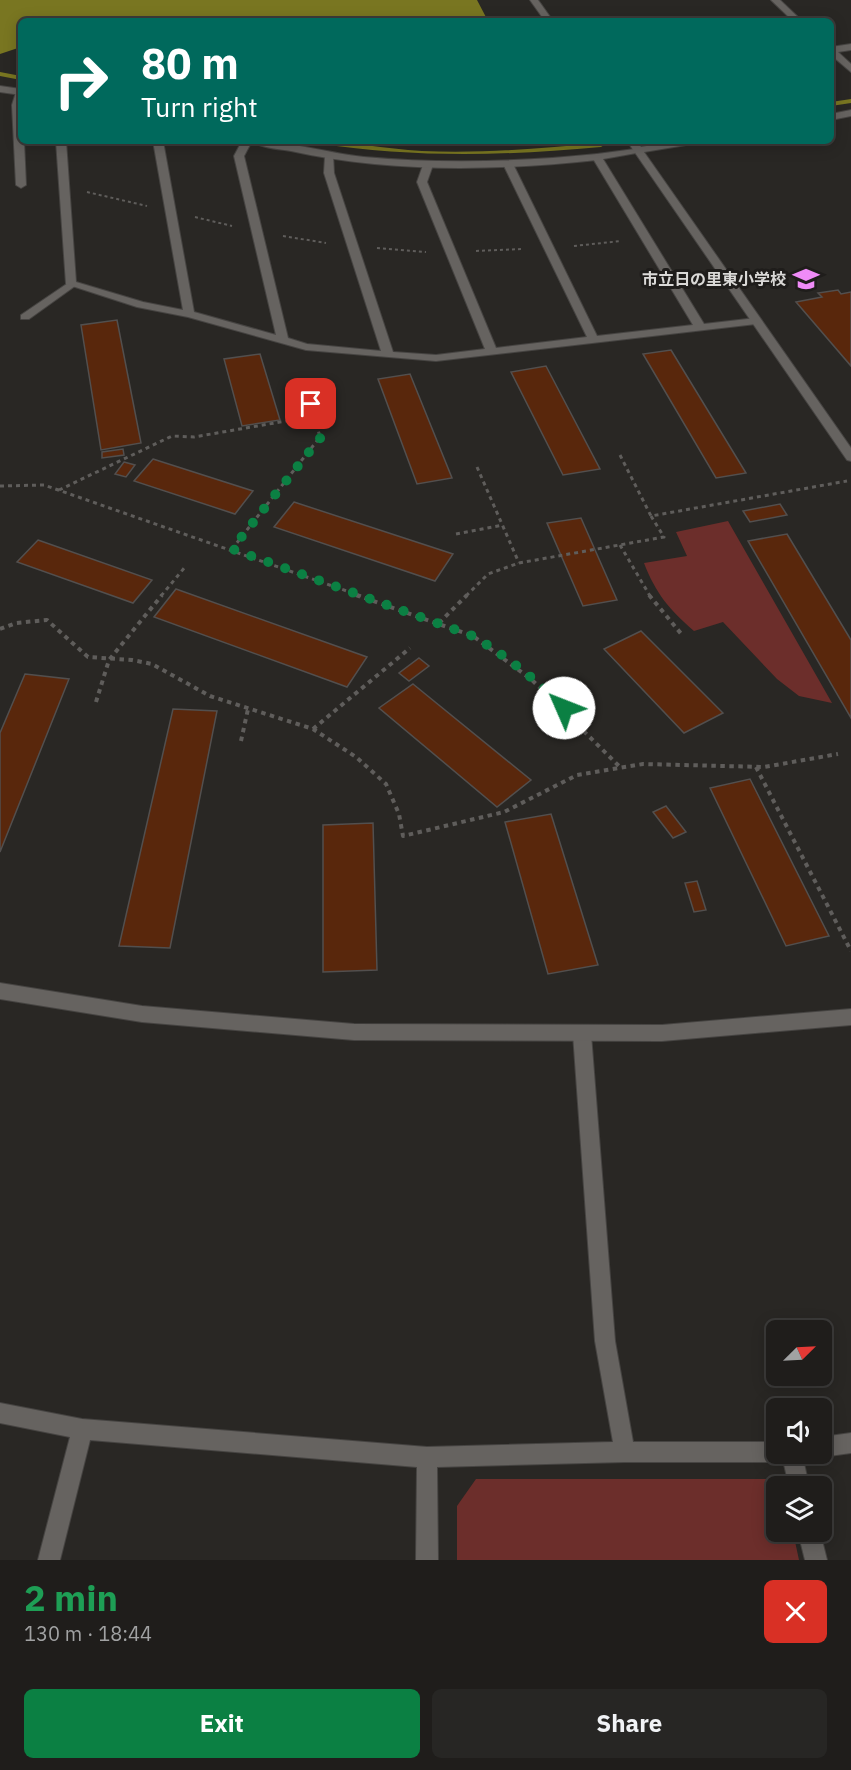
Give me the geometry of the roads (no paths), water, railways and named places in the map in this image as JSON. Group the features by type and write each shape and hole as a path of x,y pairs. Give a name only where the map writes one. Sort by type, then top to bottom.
{"street":[{"path":"534,0 547,18"},
{"path":"775,0 795,18"},
{"path":"834,50 851,47"},
{"path":"834,53 851,69"},
{"path":"0,88 18,91"},
{"path":"18,102 18,125"},
{"path":"834,116 851,113"},
{"path":"19,144 21,185"},
{"path":"61,144 71,284"},
{"path":"159,144 189,314"},
{"path":"245,144 239,156 284,340"},
{"path":"271,144 330,156 428,165 509,166 597,157 636,146 658,144"},
{"path":"636,146 851,456"},
{"path":"330,156 329,173 388,355"},
{"path":"597,157 700,327"},
{"path":"428,165 422,182 492,352"},
{"path":"509,166 594,341"},
{"path":"71,284 141,305 189,314 306,347 436,358 756,321"},
{"path":"25,317 71,284"},
{"path":"0,991 142,1014 354,1032 662,1034 851,1017"},
{"path":"582,1034 605,1341 625,1452"},
{"path":"0,1413 82,1429 427,1457 625,1452 766,1452"},
{"path":"49,1560 82,1429"},
{"path":"832,1446 851,1443"},
{"path":"427,1457 427,1560"},
{"path":"812,1542 816,1560"}],"waterway":[{"path":"1,74 18,77"},
{"path":"834,104 851,101"},
{"path":"334,144 388,151 458,154 601,145"}],"place":[{"name":"市立日の里東小学校","path":"806,279"}]}
